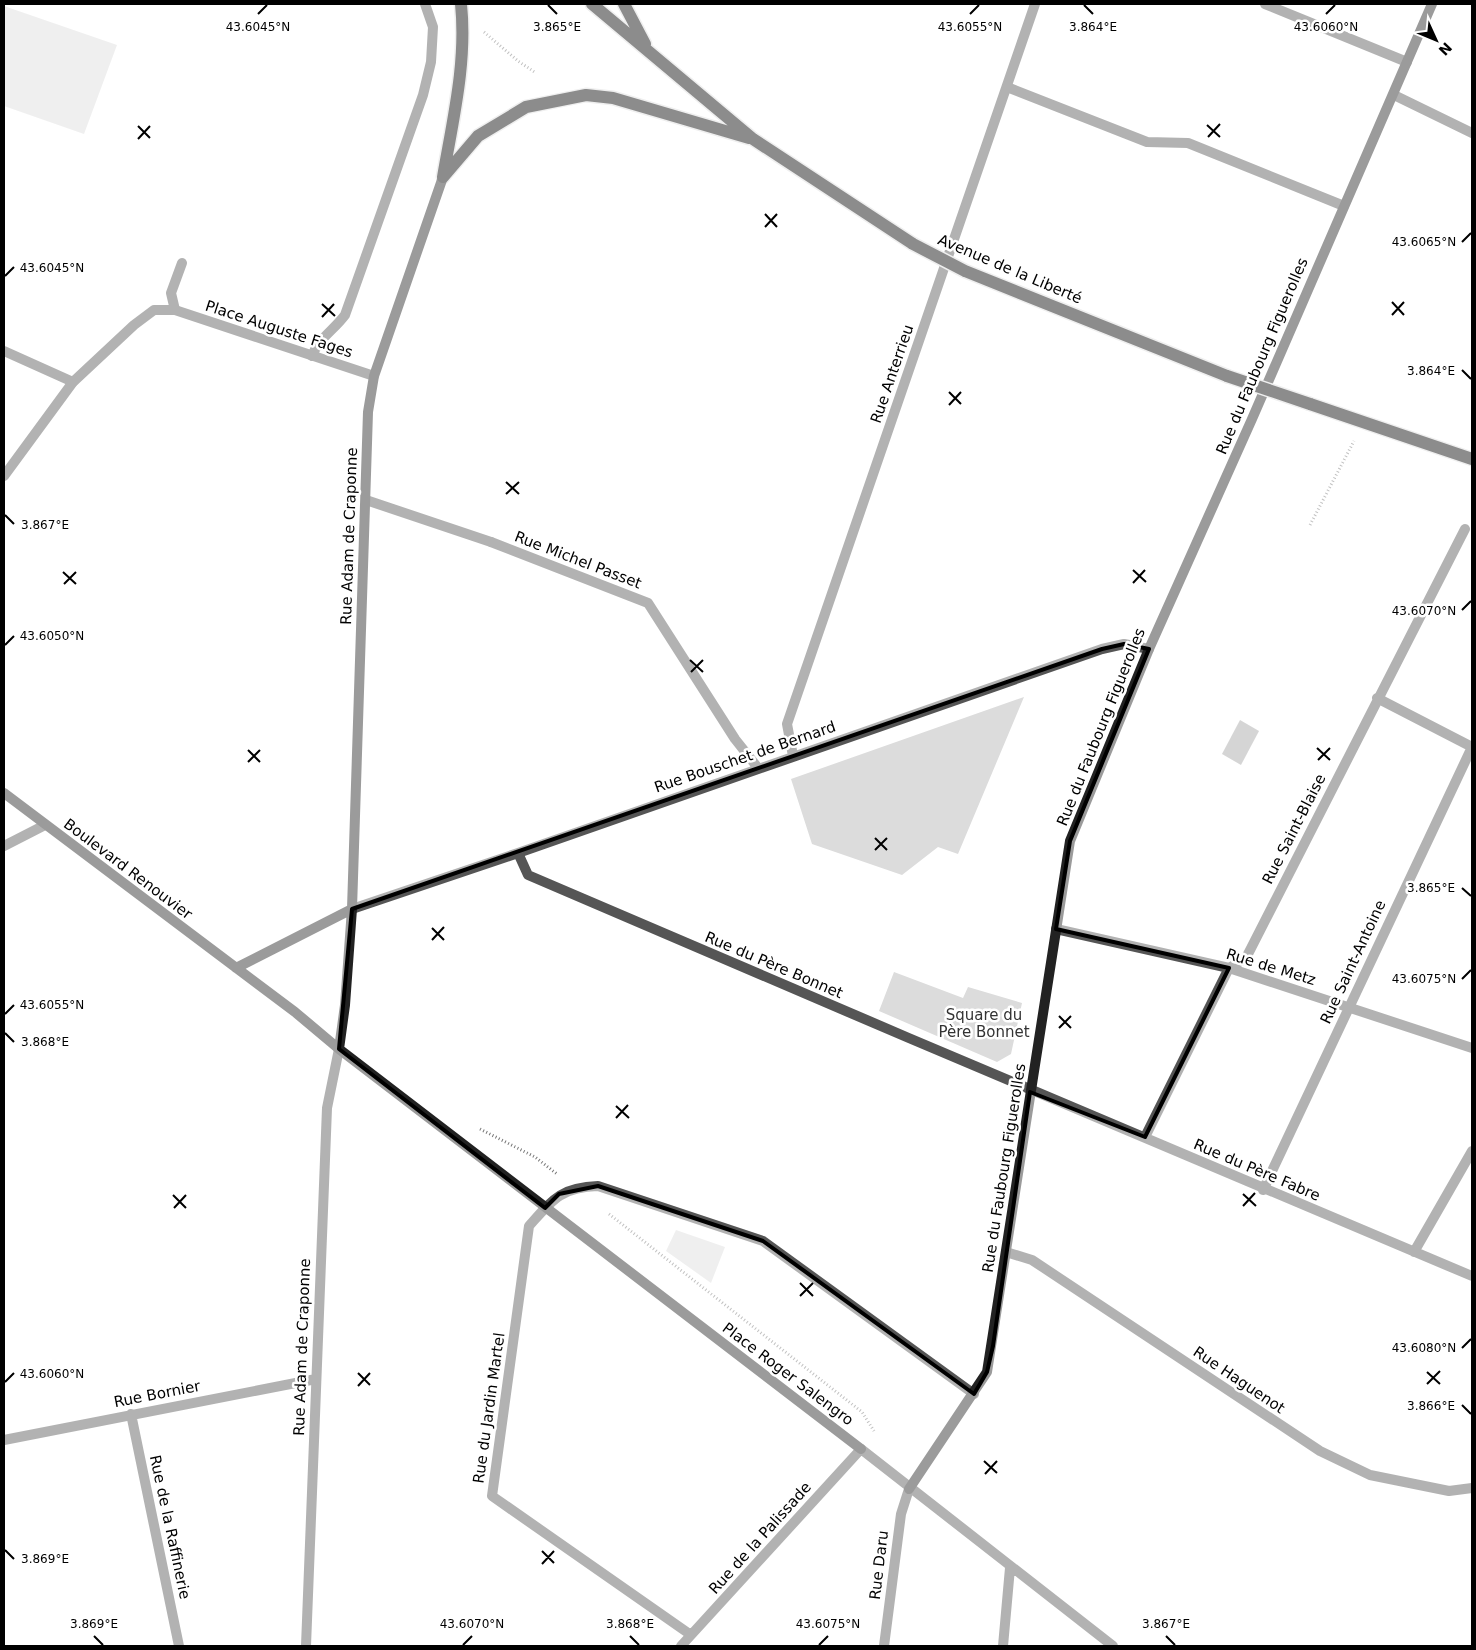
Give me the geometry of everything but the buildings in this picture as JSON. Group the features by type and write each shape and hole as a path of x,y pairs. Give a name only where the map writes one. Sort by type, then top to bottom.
{"main road":[{"path":"443,177 462,62 464,32 461,4"},
{"name":"Avenue de la Liberté","path":"592,4 753,139 913,244 965,271 1227,376 1472,459"},
{"path":"624,4 649,50"},
{"path":"443,177 478,136 526,107 586,95 612,98 753,139"}],"street":[{"path":"312,356 316,344 337,326 345,315 423,95 431,62 433,27 425,4"},
{"name":"Rue Anterrieu","path":"793,756 787,724 1035,4"},
{"path":"1265,4 1407,62"},
{"name":"Rue du Faubourg Figuerolles","path":"909,1489 987,1372 1070,841 1149,649 1394,95 1432,4"},
{"path":"1007,87 1148,142 1188,143 1344,206"},
{"path":"1394,95 1472,133"},
{"name":"Rue Adam de Craponne","path":"306,1646 327,1108 339,1049 345,1005 352,909 368,412 374,376 443,177"},
{"path":"4,476 74,382 134,325 154,310 175,310 171,293 182,263"},
{"name":"Place Auguste Fages","path":"175,310 374,376"},
{"path":"4,351 74,382"},
{"name":"Rue Michel Passet","path":"366,500 491,542 648,603 735,739 758,768"},
{"name":"Rue Saint-Blaise","path":"1145,1137 1229,968 1246,958 1464,528"},
{"name":"Rue Bouschet de Bernard","path":"352,909 518,854 758,768 1102,649 1124,644 1149,649"},
{"path":"1377,698 1472,747"},
{"name":"Rue Saint-Antoine","path":"1263,1190 1472,747"},
{"name":"Boulevard Renouvier","path":"4,793 44,825 295,1012 339,1049"},
{"path":"4,846 44,825"},
{"name":"Rue du Père Bonnet","path":"518,854 528,875 1030,1092"},
{"path":"236,968 352,909"},
{"name":"Rue de Metz","path":"1056,929 1229,968 1472,1048"},
{"name":"Place Roger Salengro","path":"339,1049 861,1450 1110,1645"},
{"name":"Rue du Père Fabre","path":"1030,1092 1145,1137 1263,1190 1472,1276"},
{"path":"1414,1252 1472,1150"},
{"path":"545,1208 559,1194 576,1188 598,1186 763,1241 974,1394"},
{"name":"Rue du Jardin Martel","path":"545,1208 529,1226 492,1496 691,1635"},
{"name":"Rue Haguenot","path":"1006,1252 1032,1260 1320,1451 1370,1475 1449,1491 1472,1488"},
{"name":"Rue Bornier","path":"4,1440 316,1379"},
{"name":"Rue de la Raffinerie","path":"131,1414 179,1646"},
{"name":"Rue de la Palissade","path":"681,1646 861,1450"},
{"name":"Rue Daru","path":"884,1646 901,1514 909,1489"},
{"path":"1003,1646 1010,1568"}],"path":[{"path":"464,32 482,30 536,74"},
{"path":"1310,525 1363,422"},
{"path":"535,1158 862,1412 876,1434"}],"highlighted area":[{"path":"1124,644 1149,649 1070,841 1056,929 1229,968 1145,1137 1030,1092 993,1346 987,1372 974,1394 763,1241 598,1186 559,1194 545,1208 339,1049 352,909 1102,649"}],"green space":[{"path":"4,6 117,45 84,134 4,106"},
{"path":"1024,697 958,854 938,847 902,875 812,844 791,779"},
{"name":"Square du Père Bonnet","path":"894,972 963,998 968,987 1022,1003 1011,1054 997,1062 879,1011"},
{"path":"676,1230 725,1247 711,1283 666,1251"}],"shaded area":[{"path":"1240,720 1259,731 1241,765 1222,754"}]}
